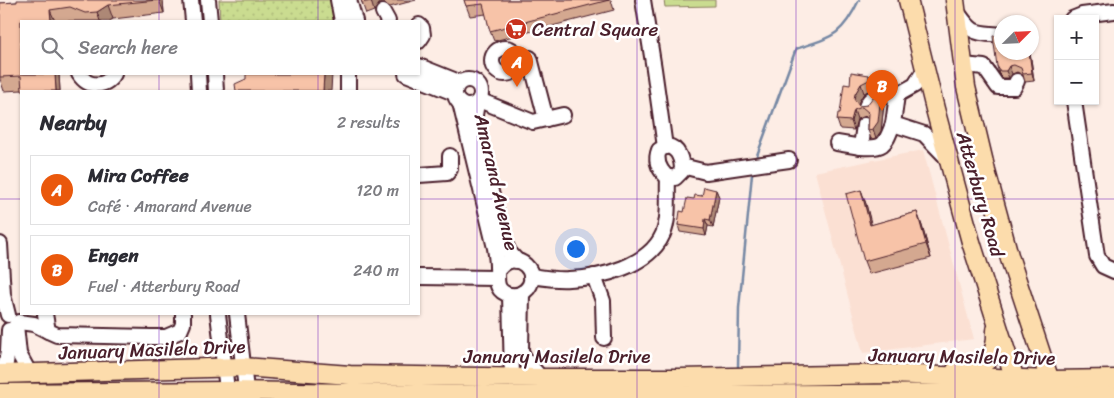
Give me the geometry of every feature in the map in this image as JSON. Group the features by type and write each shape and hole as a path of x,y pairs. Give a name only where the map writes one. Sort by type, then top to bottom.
{"main road":[{"name":"Atterbury Road","path":"908,0 971,242 1019,390"},
{"name":"Atterbury Road","path":"956,6 962,65 986,171 1007,250 1053,391"},
{"path":"888,374 958,370 981,364 992,356 995,351 996,317"},
{"name":"January Masilela Drive","path":"2,374 243,367 350,374 541,378 681,378 888,374 1019,390"},
{"path":"512,376 516,383 526,387 629,387 646,388 672,395"},
{"name":"January Masilela Drive","path":"1053,391 1114,379"},
{"name":"January Masilela Drive","path":"0,393 33,395 746,396 1019,390 1114,396"}],"street":[{"path":"191,0 193,20"},
{"path":"208,0 210,20"},
{"path":"338,0 342,20"},
{"path":"349,0 355,20"},
{"path":"643,0 665,147"},
{"path":"956,6 968,26 974,32 994,34"},
{"path":"1082,15 1114,11"},
{"path":"420,26 423,35 420,40"},
{"path":"530,58 543,120"},
{"path":"962,65 984,66 998,87 1014,87 1017,81"},
{"path":"420,67 458,93 466,106 478,95 495,70"},
{"path":"866,107 869,100 874,97 897,95 915,85 925,69"},
{"path":"80,75 86,82 96,85 106,83 113,75"},
{"path":"198,75 199,90"},
{"path":"215,75 216,90"},
{"path":"348,75 348,90"},
{"path":"409,75 458,93"},
{"path":"458,93 466,79 478,95 543,120 563,115"},
{"name":"Amarand Avenue","path":"458,93 495,248 497,274"},
{"name":"Amarand Avenue","path":"478,95 475,129 504,239 509,252 517,261"},
{"path":"837,143 872,148 882,146 893,124 897,95"},
{"path":"1075,105 1097,256 1103,266 1114,271"},
{"path":"893,124 924,134 949,159"},
{"path":"861,147 864,125"},
{"path":"665,147 673,147 680,157 682,171 675,178 668,177 657,160 659,150 665,147"},
{"path":"420,175 447,173 450,169 450,156"},
{"path":"682,166 706,172 789,160"},
{"path":"531,276 571,279 594,276 627,266 649,254 662,235 666,214 668,177"},
{"path":"0,244 3,295 15,317 19,354 30,374"},
{"path":"517,261 527,266 531,276 529,286 516,294 499,287 497,274 506,262 517,261"},
{"path":"420,277 497,274"},
{"path":"594,276 604,300 604,338"},
{"path":"512,376 516,294"},
{"path":"516,294 521,350 526,361 541,378"},
{"path":"45,315 48,331"},
{"path":"15,317 62,336 166,337 174,335 182,328 183,315"},
{"path":"218,315 228,395"},
{"path":"237,315 247,395"},
{"path":"2,374 15,317"}],"shaded area":[{"path":"923,150 974,339 863,353 815,172"}],"green space":[{"path":"219,0 332,0 335,20 220,20"},
{"path":"664,0 715,0 715,6 665,7"}],"building":[{"path":"17,0 157,0 108,5 97,12 85,13 70,7 50,10 51,20 20,20 20,75 55,75 56,90 22,90 21,76 0,77 0,3 17,2"},
{"path":"361,0 371,0 371,1 362,3"},
{"path":"464,0 609,0 490,31 483,4 466,6"},
{"path":"996,60 1030,60 1032,73 1023,74 1021,68 1014,65 1009,66 1006,71 1000,71"},
{"path":"851,72 869,75 869,80 861,84 855,94 854,99 859,106 867,105 873,97 881,95 878,122 873,129 868,130 869,113 862,107 854,110 851,121 837,120 838,113 840,113 844,84 850,85"},
{"path":"246,75 324,75 323,90 236,90 235,84 246,79"},
{"path":"704,187 716,190 710,220 705,219 704,229 678,225 680,211 684,212 687,198 694,199 695,195 702,196"},
{"path":"861,190 870,225 917,212 926,244 864,261 846,194"}],"waterway":[{"path":"756,158 796,49 835,34 847,21 859,0"},
{"path":"738,367 739,308 752,174"}],"place":[{"name":"Central Square","path":"516,29"},
{"name":"Mira Coffee","path":"517,87"},
{"name":"Engen","path":"882,111"}]}
